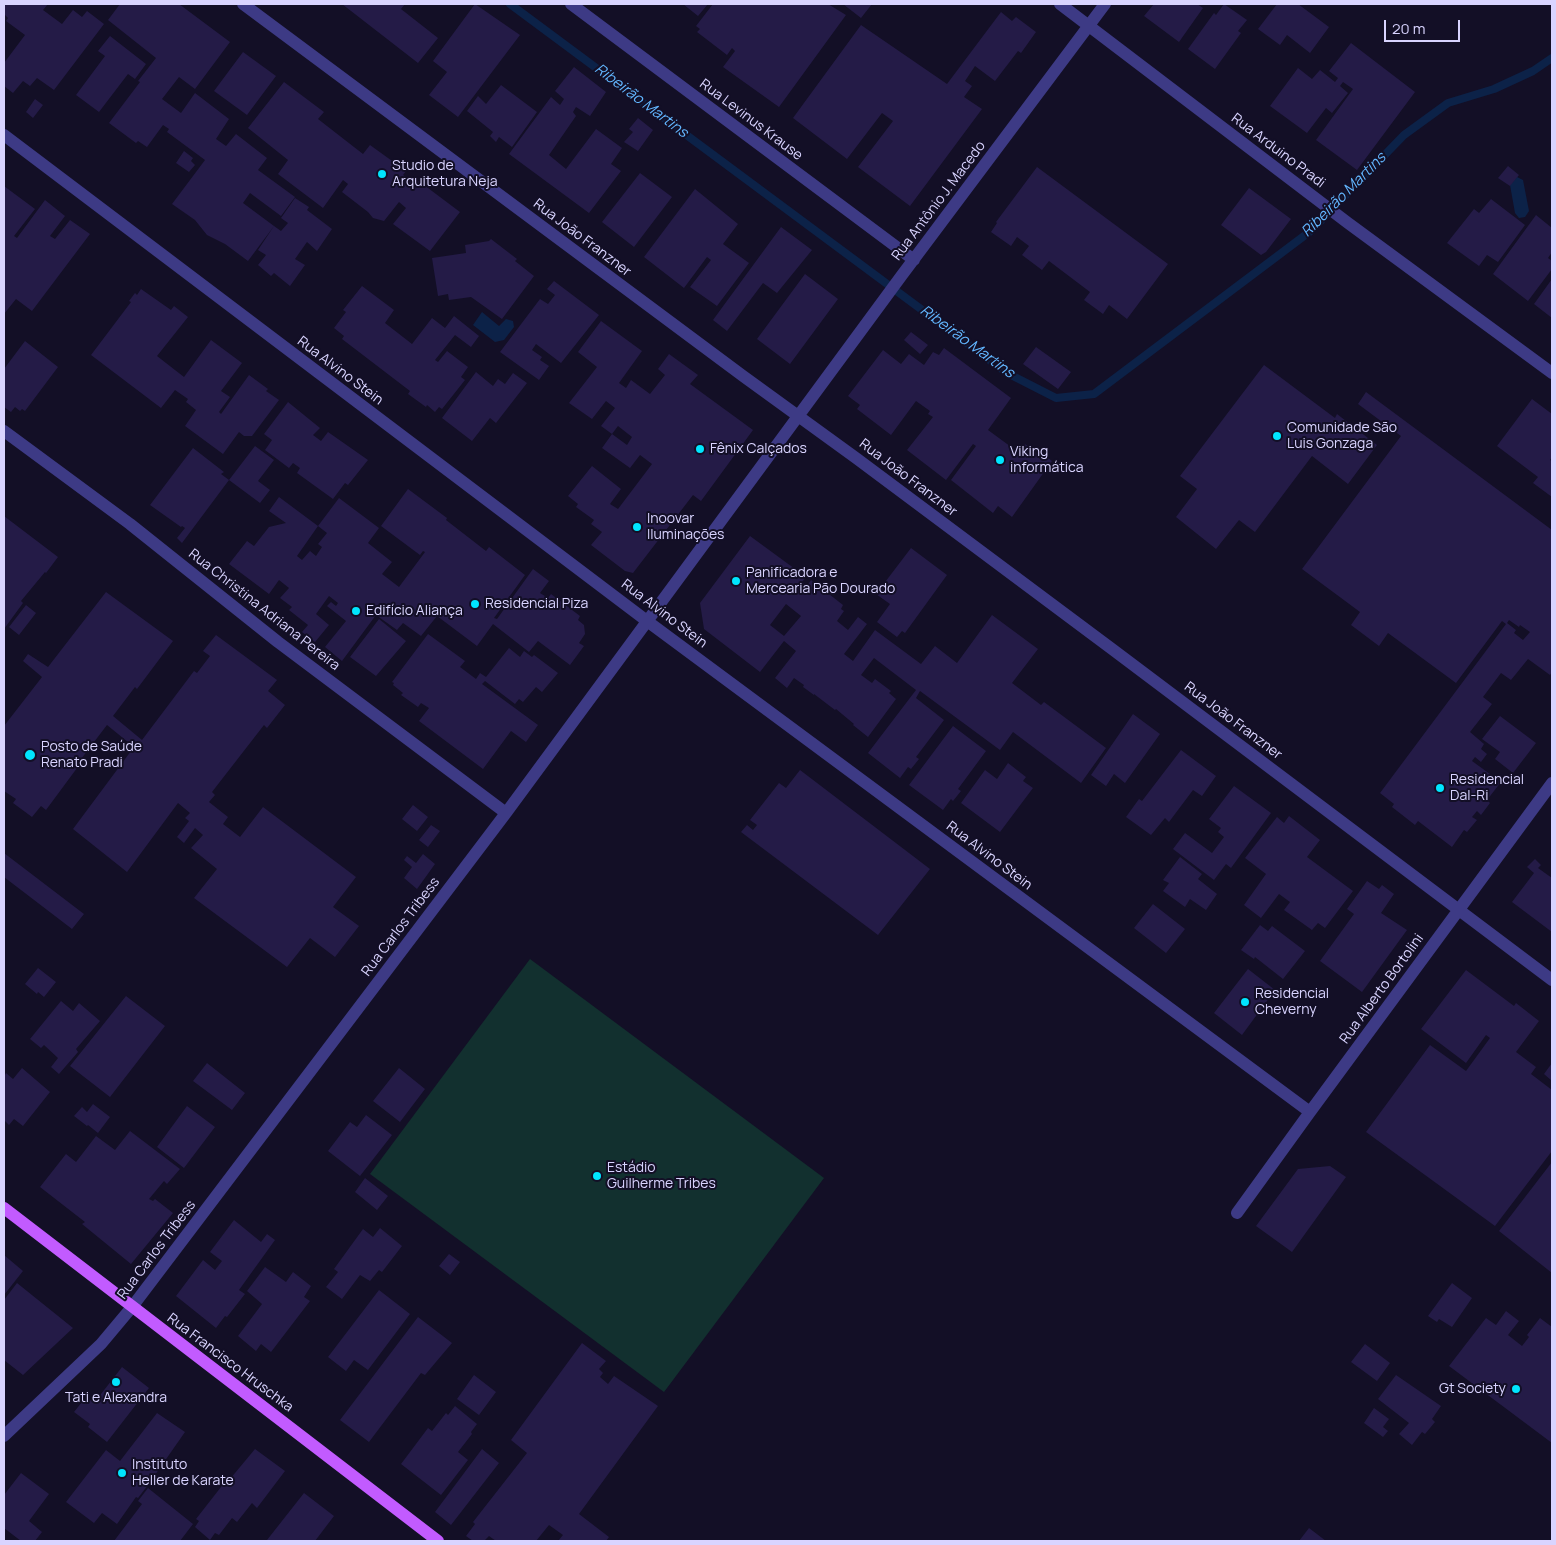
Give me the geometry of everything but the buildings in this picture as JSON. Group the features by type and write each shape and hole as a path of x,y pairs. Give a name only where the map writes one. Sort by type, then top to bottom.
{"main road":[{"name":"Rua Francisco Hruschka","path":"4,1208 438,1541"}],"street":[{"name":"Rua João Franzner","path":"243,4 864,464 1552,980"},
{"name":"Rua Levinus Krause","path":"571,4 914,260"},
{"name":"Rua Arduino Pradi","path":"1060,4 1348,223 1552,373"},
{"name":"Rua Antônio J. Macedo","path":"798,416 1104,4"},
{"name":"Rua Alvino Stein","path":"4,136 647,621 1310,1112"},
{"name":"Rua Carlos Tribess","path":"4,1436 95,1350 132,1307 506,813 798,416"},
{"name":"Rua Christina Adriana Pereira","path":"4,431 130,524 278,642 506,813"},
{"name":"Rua Alberto Bortolini","path":"1237,1213 1552,783"}],"green space":[{"name":"Estádio Guilherme Tribes","path":"530,959 824,1178 664,1392 370,1174"}],"water":[{"path":"1517,177 1523,180 1529,211 1525,217 1519,218 1515,213 1510,185"},
{"path":"482,312 499,326 506,319 513,321 514,327 504,340 495,342 473,325"}],"waterway":[{"name":"Ribeirão Martins","path":"510,4 1007,373 1056,398 1094,394 1312,230 1404,135 1448,103 1494,89 1533,71 1552,58"}],"place":[{"name":"Studio de Arquitetura Neja","path":"382,174"},
{"name":"Comunidade São Luis Gonzaga","path":"1277,436"},
{"name":"Fênix Calçados","path":"700,449"},
{"name":"Viking informática","path":"1000,460"},
{"name":"Inoovar Iluminações","path":"637,527"},
{"name":"Panificadora e Mercearia Pão Dourado","path":"736,581"},
{"name":"Residencial Piza","path":"475,604"},
{"name":"Edifício Aliança","path":"356,611"},
{"name":"Posto de Saúde Renato Pradi","path":"30,755"},
{"name":"Residencial Dal-Ri","path":"1440,788"},
{"name":"Residencial Cheverny","path":"1245,1002"},
{"name":"Estádio Guilherme Tribes","path":"597,1176"},
{"name":"Tati e Alexandra","path":"116,1382"},
{"name":"Gt Society","path":"1516,1389"},
{"name":"Instituto Heller de Karate","path":"122,1473"}]}
